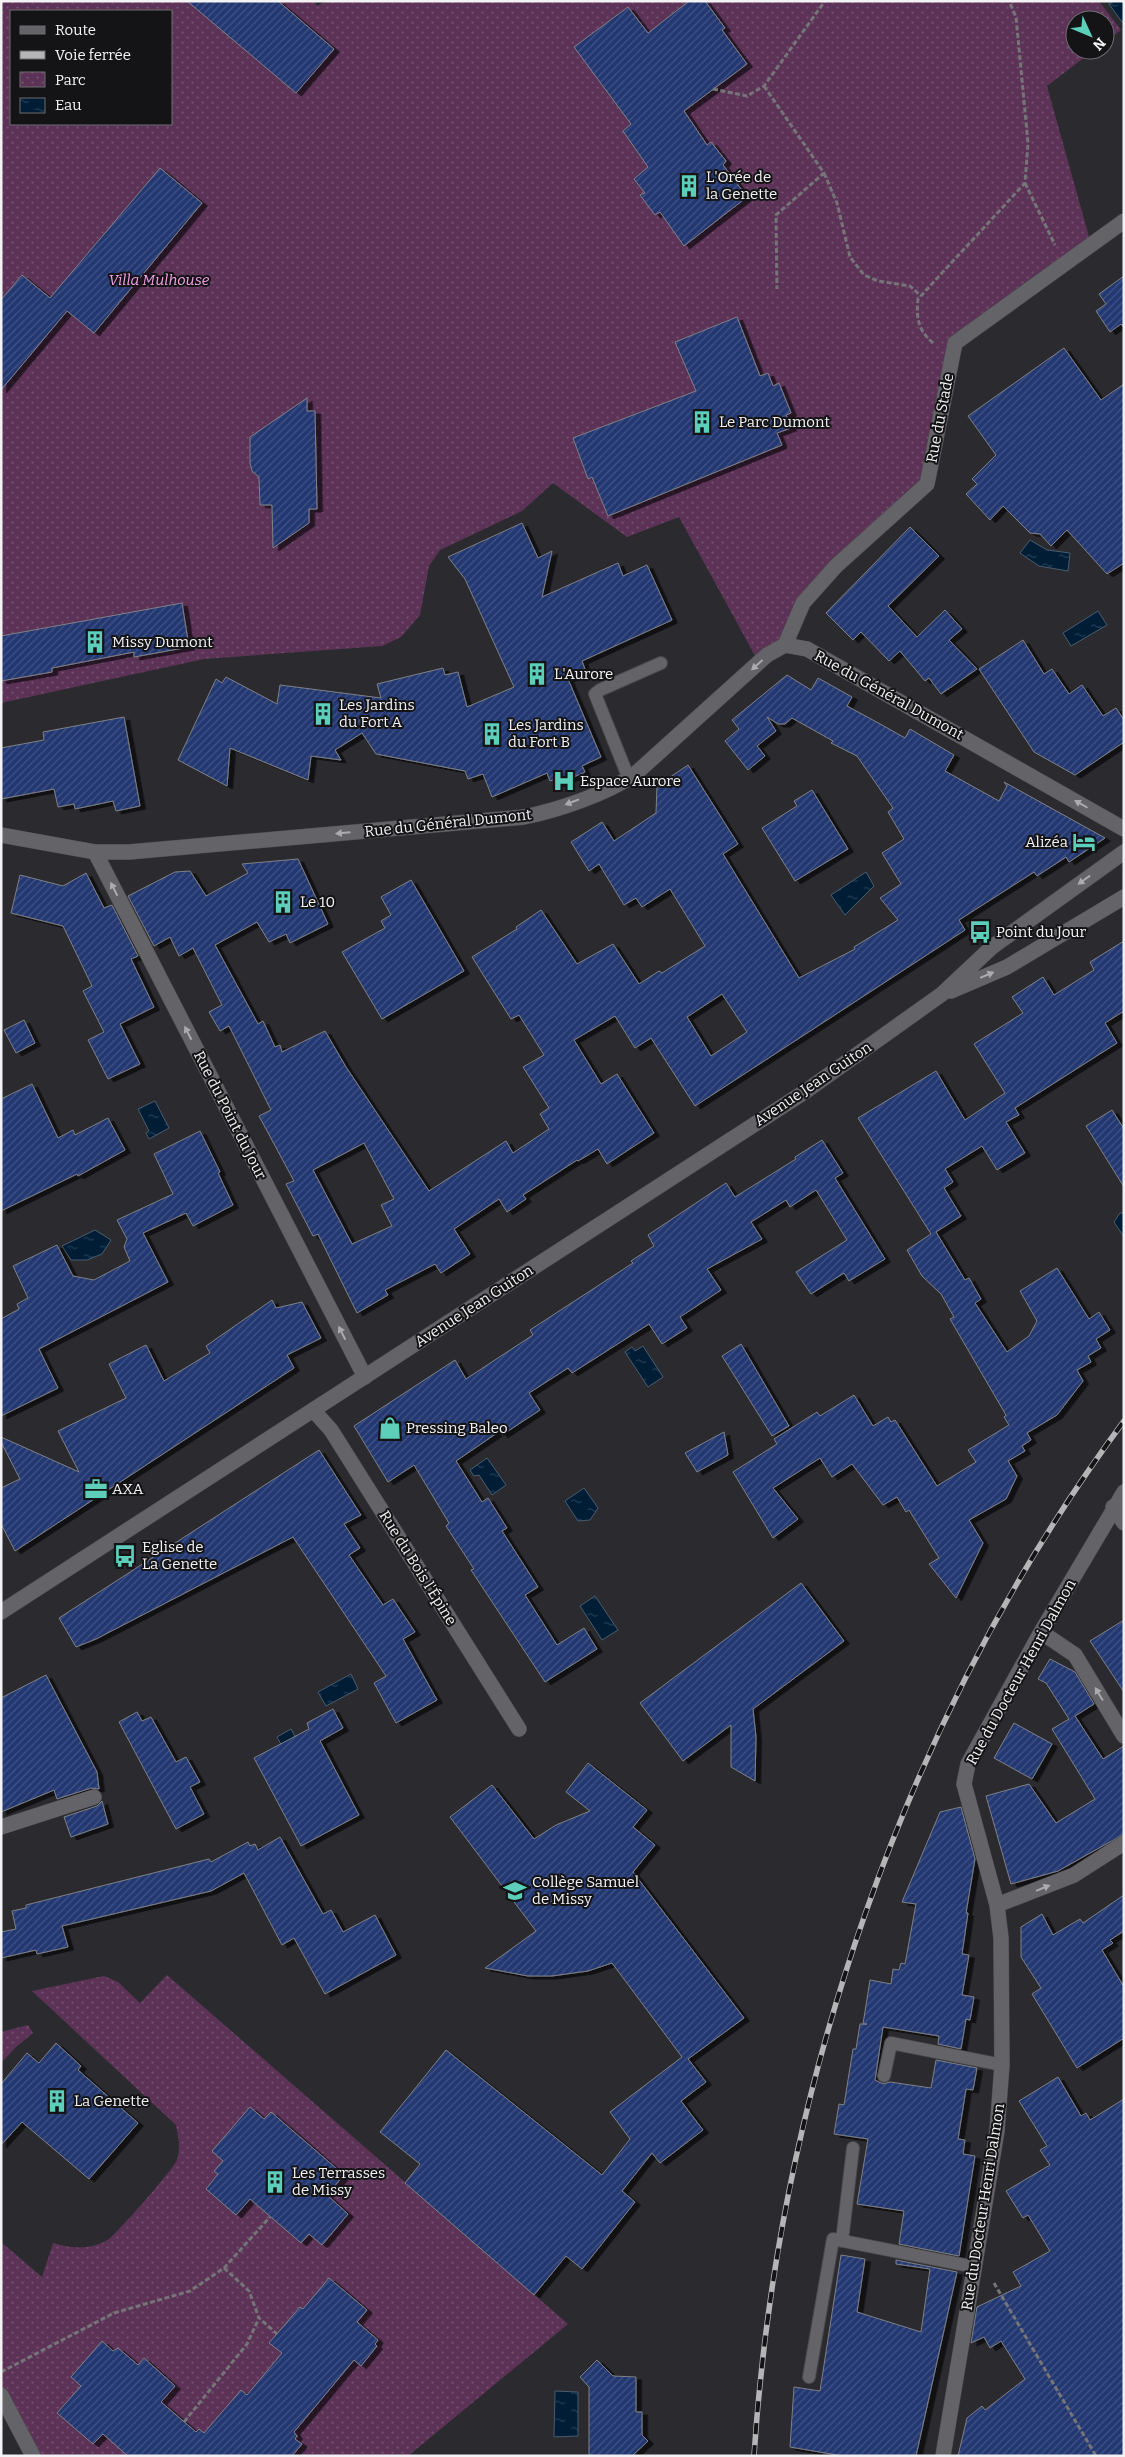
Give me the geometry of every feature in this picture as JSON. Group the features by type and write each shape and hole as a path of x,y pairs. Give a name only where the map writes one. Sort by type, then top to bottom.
{"street":[{"name":"Rue du Stade","path":"785,645 803,603 836,566 927,484 955,343 1124,220"},
{"name":"Rue du Général Dumont","path":"1,835 95,852 129,852 524,817 545,813 629,779 768,655 785,645 807,649 1124,829"},
{"name":"Rue du Point du Jour","path":"95,852 365,1377"},
{"name":"Avenue Jean Guiton","path":"1,1612 806,1091 942,994 992,947 1124,852"},
{"name":"Avenue Jean Guiton","path":"942,994 1007,967 1124,897"},
{"name":"Rue du Bois l'Épine","path":"313,1410 330,1430 519,1729"},
{"name":"Rue du Docteur Henri Dalmon","path":"943,2456 997,2131 1002,2065 1001,1938 997,1905 964,1784 968,1764 1041,1632 1113,1507 1124,1492"},
{"path":"1113,1507 1124,1523"},
{"path":"1041,1632 1074,1655 1124,1736"},
{"path":"1,1827 94,1797"},
{"path":"997,1905 1074,1875 1124,1843"},
{"path":"1,2395 32,2456"}],"lane":[{"path":"629,779 596,694 600,690 661,663"},
{"path":"884,2076 891,2044 1002,2065"},
{"path":"842,2241 853,2148"},
{"path":"809,2377 833,2239 976,2261"}],"path":[{"path":"713,90 747,96 764,86 825,1"},
{"path":"1009,1 1016,17 1028,143 1025,183 1064,263"},
{"path":"764,86 824,173 838,203 850,257 864,275 878,281 910,286 921,296"},
{"path":"777,289 776,215 824,173"},
{"path":"952,359 923,334 916,318 918,299 1025,183"},
{"path":"1,2372 114,2313 190,2291 224,2268 270,2217"},
{"path":"976,2261 1096,2456"},
{"path":"224,2268 249,2291 259,2318 277,2334"},
{"path":"184,2422 247,2344 259,2318"}],"green space":[{"name":"Villa Mulhouse","path":"1,1 314,1 317,6 326,1 1099,1 1106,10 1065,10 1065,60 1081,60 1047,86 1091,244 955,343 927,484 836,566 785,645 759,663 679,517 627,537 553,483 522,511 440,550 429,566 420,615 401,637 382,646 204,659 1,703"},
{"path":"1115,22 1121,30 1115,34"},
{"path":"167,1975 568,2324 408,2456 33,2456 1,2395 1,2242 42,2277 53,2243 89,2247 103,2243 115,2234 166,2176 177,2160 179,2151 176,2125 32,1991 104,1976 118,1982 140,2003"},
{"path":"28,2025 33,2033 1,2063 1,2032"}],"water":[{"path":"1114,1 1124,1 1124,21 1122,22 1109,4"},
{"path":"1030,540 1047,550 1070,553 1068,571 1039,566 1020,553"},
{"path":"1098,611 1107,625 1071,646 1063,633"},
{"path":"866,872 874,886 845,915 831,895"},
{"path":"155,1101 169,1128 149,1139 146,1133 149,1131 138,1109"},
{"path":"1120,1213 1124,1213 1124,1237 1114,1222"},
{"path":"95,1230 111,1240 102,1254 87,1260 71,1260 62,1246"},
{"path":"643,1346 663,1377 648,1387 625,1352 632,1347 635,1351"},
{"path":"487,1458 506,1485 492,1495 479,1475 474,1476 470,1470"},
{"path":"584,1488 598,1508 590,1520 578,1521 565,1501"},
{"path":"595,1596 618,1630 602,1640 580,1606"},
{"path":"351,1674 358,1689 326,1706 318,1692"},
{"path":"291,1729 309,1763 296,1771 277,1737"},
{"path":"555,2391 578,2392 578,2436 554,2437"}],"building":[{"path":"187,1 278,1 334,49 296,93"},
{"path":"689,1 705,1 725,28 722,30 747,64 684,111 707,145 711,142 726,161 723,165 747,197 684,246 660,212 655,215 640,195 645,193 634,179 648,167 623,131 631,124 574,47 628,7 648,33"},
{"path":"160,168 202,203 94,333 67,311 1,390 1,300 22,275 50,298"},
{"path":"1124,276 1124,328 1121,324 1110,332 1096,311 1106,304 1099,294"},
{"name":"Le Parc Dumont","path":"737,317 760,376 768,373 773,386 779,383 791,413 786,415 791,428 777,433 782,445 608,516 592,477 588,479 573,438 696,391 675,342"},
{"path":"1064,348 1101,400 1124,384 1124,563 1107,574 1067,530 1051,546 1040,534 1030,533 1003,506 990,520 966,494 977,484 972,479 996,455 968,416"},
{"path":"307,398 307,411 315,411 317,509 309,509 309,523 273,548 272,505 260,505 259,477 252,471 250,463 250,437"},
{"path":"522,523 538,558 552,551 542,597 618,563 623,576 647,565 672,620 582,661 586,672 568,679 601,757 582,766 585,772 558,784 555,779 550,781 547,773 492,797 483,774 468,779 465,771 376,754 362,733 335,750 341,760 311,756 308,780 230,748 227,786 178,760 216,679 222,683 226,677 277,704 280,685 381,698 377,684 443,668 445,675 458,672 467,707 514,687 465,579 448,557"},
{"path":"910,527 939,556 888,606 917,637 945,610 962,629 949,640 977,669 941,694 929,678 925,681 900,651 889,661 861,632 853,640 826,613"},
{"name":"Missy Dumont","path":"182,603 189,647 134,657 134,652 52,668 52,672 1,681 1,636"},
{"path":"1023,640 1044,674 1052,669 1069,694 1082,685 1103,716 1116,708 1124,720 1124,742 1075,775 1034,752 979,669"},
{"path":"787,675 811,690 818,678 852,697 847,706 905,738 910,729 954,755 945,771 999,801 1007,786 1004,782 1105,838 1069,862 1066,857 1037,876 1034,872 959,920 965,930 695,1106 651,1038 635,1048 615,1016 574,1040 601,1084 617,1074 654,1133 607,1164 598,1149 577,1160 523,1195 526,1199 507,1212 499,1199 454,1229 470,1254 441,1273 435,1264 385,1290 388,1295 357,1313 318,1234 313,1236 286,1184 294,1181 259,1116 271,1110 229,1026 220,1031 209,1012 222,1005 193,948 179,956 170,937 154,946 128,896 175,872 190,871 206,896 248,873 242,864 298,859 328,924 290,943 286,934 269,942 257,922 215,945 258,1024 263,1021 275,1047 280,1045 282,1052 325,1031 346,1067 429,1191 506,1141 513,1153 549,1129 540,1114 549,1108 523,1067 544,1055 519,1015 511,1019 472,957 517,929 516,927 541,910 577,964 613,944 639,984 659,971 662,973 705,946 670,889 642,907 636,898 624,905 599,864 589,871 571,842 602,822 614,841 656,813 657,786 688,765 738,844 723,854 799,978 855,949 854,947 898,920 880,898 901,884 882,853 904,839 888,812 893,808 857,756 831,743 833,741 792,718 785,724 778,724 767,717 776,731 757,746 765,756 748,770 725,741 739,729 732,720","holes":["722,994 747,1032 711,1056 687,1017","364,1143 394,1199 381,1205 392,1226 352,1244 313,1170"]},
{"path":"124,717 140,806 116,811 113,801 75,809 74,804 58,807 54,789 1,799 1,748 44,740 43,732"},
{"path":"812,790 848,849 795,881 762,828 797,806 794,801"},
{"path":"86,873 104,908 112,905 138,956 131,959 154,1007 120,1024 140,1064 108,1079 88,1040 104,1032 83,991 92,986 63,926 11,913 20,875 63,886"},
{"path":"411,880 464,971 382,1019 342,952 385,928 381,921 391,915 381,897"},
{"path":"1124,941 1124,1011 1105,1023 1117,1043 1015,1108 1019,1115 1006,1122 1025,1153 997,1170 982,1146 945,1169 953,1182 944,1188 961,1216 936,1232 965,1280 969,1278 981,1299 975,1303 1007,1352 1029,1336 1037,1321 1020,1291 1057,1268 1089,1319 1099,1312 1110,1330 1096,1339 1101,1348 1088,1356 1091,1362 1077,1370 1083,1381 1057,1415 1027,1433 1031,1440 1022,1446 1025,1451 1008,1461 1017,1476 1006,1499 969,1520 983,1543 956,1598 929,1564 939,1558 909,1510 906,1512 897,1497 883,1505 852,1464 832,1477 820,1458 773,1488 798,1519 773,1538 733,1472 777,1444 774,1439 817,1412 820,1416 854,1395 873,1426 888,1417 891,1422 895,1420 937,1486 976,1462 968,1450 1009,1425 1004,1417 1006,1415 950,1319 954,1317 941,1294 922,1276 907,1250 931,1234 858,1118 936,1071 965,1120 1005,1093 974,1044 1023,1013 1012,997 1043,977 1054,995 1094,970 1090,962"},
{"path":"24,1020 35,1043 16,1053 4,1030"},
{"path":"32,1084 58,1138 73,1130 75,1135 108,1118 125,1150 78,1176 77,1174 1,1211 1,1099"},
{"path":"1112,1110 1124,1129 1124,1187 1086,1126"},
{"path":"200,1131 220,1172 218,1173 233,1205 193,1226 186,1213 143,1233 168,1282 39,1349 58,1388 1,1416 1,1319 19,1309 17,1304 28,1298 13,1266 57,1245 73,1276 94,1280 130,1261 124,1247 127,1239 117,1220 173,1194 154,1154"},
{"path":"822,1140 843,1173 835,1178 885,1259 849,1281 844,1273 811,1294 796,1272 847,1240 816,1190 790,1207 786,1200 751,1222 762,1239 707,1269 721,1290 680,1317 687,1328 662,1344 649,1324 572,1373 568,1368 529,1393 540,1410 502,1435 500,1431 456,1461 482,1502 488,1498 507,1528 502,1531 538,1587 525,1595 557,1645 584,1628 597,1649 545,1682 471,1570 474,1569 446,1526 449,1523 414,1465 388,1482 354,1426 455,1360 466,1379 533,1335 530,1330 633,1263 631,1261 654,1246 648,1235 726,1183 735,1197 796,1159 795,1157"},
{"path":"272,1300 276,1308 302,1302 321,1338 287,1355 294,1368 15,1551 1,1524 1,1488 20,1479 1,1442 1,1437 79,1472 58,1431 126,1398 109,1364 146,1345 164,1381 210,1353 206,1346"},
{"path":"741,1344 789,1426 772,1436 722,1356"},
{"path":"724,1432 728,1455 697,1472 685,1453"},
{"path":"319,1450 361,1515 344,1524 360,1548 349,1555 383,1605 393,1599 415,1632 403,1639 437,1700 396,1723 374,1683 386,1676 293,1537 96,1639 76,1647 59,1618"},
{"path":"801,1583 844,1641 753,1709 756,1737 755,1781 731,1767 731,1725 683,1761 640,1703"},
{"path":"1124,1620 1124,1692 1090,1641"},
{"path":"1050,1659 1075,1672 1094,1704 1075,1716 1103,1759 1124,1746 1124,1834 1058,1871 1011,1884 986,1796 1029,1784 1056,1823 1095,1799 1052,1729 1069,1719 1046,1683 1038,1679"},
{"path":"46,1675 97,1772 99,1789 91,1788 57,1799 54,1790 1,1812 1,1698"},
{"path":"333,1709 343,1728 320,1741 359,1815 301,1846 254,1758 309,1729 307,1723"},
{"path":"137,1712 142,1721 151,1717 176,1762 186,1757 200,1782 190,1787 204,1814 176,1829 119,1722"},
{"path":"1014,1723 1052,1744 1032,1779 994,1758"},
{"path":"588,1763 647,1810 633,1827 655,1845 633,1872 744,2018 688,2059 706,2082 681,2101 703,2130 660,2163 652,2153 622,2191 635,2202 582,2269 566,2256 534,2295 405,2183 420,2164 380,2132 446,2050 602,2175 630,2139 610,2112 682,2057 612,1963 588,1971 552,1976 528,1976 485,1968 536,1931 450,1817 492,1785 534,1839 556,1825 590,1811 566,1792"},
{"path":"102,1801 108,1824 71,1837 64,1817 97,1806"},
{"path":"961,1807 975,1859 966,1913 968,1913 962,1954 969,1955 962,1995 974,1997 970,2020 966,2019 961,2049 938,2044 939,2036 883,2027 875,2080 883,2084 890,2082 931,2088 936,2060 977,2068 973,2090 966,2089 958,2139 965,2140 963,2154 975,2156 959,2256 899,2244 904,2211 857,2204 868,2139 834,2134 839,2104 844,2105 853,2049 856,2049 860,2024 863,2024 870,1980 891,1984 893,1969 899,1970 901,1963 905,1964 916,1904 902,1902 940,1812"},
{"path":"280,1837 323,1914 331,1910 343,1932 375,1915 396,1955 325,1994 294,1938 282,1945 244,1873 211,1891 62,1926 68,1947 37,1954 36,1950 1,1958 1,1932 16,1929 12,1911 26,1908 26,1905 209,1859 211,1862 248,1842 250,1846 255,1844 258,1850"},
{"path":"1124,1895 1124,1931 1110,1940 1113,1943 1102,1950 1124,1987 1124,2038 1077,2068 1032,1994 1041,1988 1021,1957 1021,1927 1042,1914 1053,1935 1080,1919 1083,1923"},
{"name":"La Genette","path":"56,2043 81,2066 78,2070 138,2123 89,2179 22,2122 1,2145 1,2084 27,2053 39,2063"},
{"path":"1058,2077 1081,2116 1086,2113 1090,2120 1124,2099 1124,2456 958,2456 967,2418 982,2406 985,2410 1025,2379 1001,2341 990,2348 984,2337 971,2343 977,2307 1021,2286 1013,2272 1050,2251 1028,2215 1023,2218 1006,2191 1050,2165 1040,2150 1047,2146 1019,2101"},
{"name":"Les Terrasses de Missy","path":"250,2107 264,2119 271,2112 344,2175 327,2195 348,2214 322,2245 309,2234 301,2243 250,2199 236,2215 206,2189 218,2174 214,2171 223,2161 212,2151"},
{"path":"841,2255 865,2259 857,2312 921,2332 930,2269 896,2264 896,2260 957,2272 916,2456 843,2456 790,2447 794,2387 820,2391"},
{"path":"329,2278 367,2310 357,2322 378,2340 375,2344 377,2346 361,2366 354,2360 294,2432 297,2436 295,2439 302,2444 292,2456 128,2456 103,2434 93,2444 57,2413 81,2386 71,2377 102,2341 113,2351 118,2348 138,2365 144,2358 175,2386 161,2402 196,2432 199,2429 204,2433 241,2390 247,2395 282,2353 269,2343 300,2307 303,2309"},
{"path":"597,2360 613,2376 636,2377 636,2412 642,2412 642,2435 648,2441 632,2456 589,2456 589,2387 580,2377"}],"railway":[{"path":"754,2456 768,2319 791,2181 824,2045 866,1912 917,1782 977,1656 1046,1535 1124,1421"}],"place":[{"name":"L'Orée de la Genette","path":"689,186"},
{"name":"Le Parc Dumont","path":"702,422"},
{"name":"Missy Dumont","path":"95,642"},
{"name":"L'Aurore","path":"537,674"},
{"name":"Les Jardins du Fort A","path":"323,714"},
{"name":"Les Jardins du Fort B","path":"492,734"},
{"name":"Espace Aurore","path":"564,781"},
{"name":"Alizéa","path":"1084,842"},
{"name":"Le 10","path":"283,902"},
{"name":"Point du Jour","path":"980,932"},
{"name":"Pressing Baleo","path":"390,1428"},
{"name":"AXA","path":"96,1489"},
{"name":"Eglise de La Genette","path":"125,1556"},
{"name":"Collège Samuel de Missy","path":"515,1891"},
{"name":"La Genette","path":"57,2101"},
{"name":"Les Terrasses de Missy","path":"275,2182"}]}
